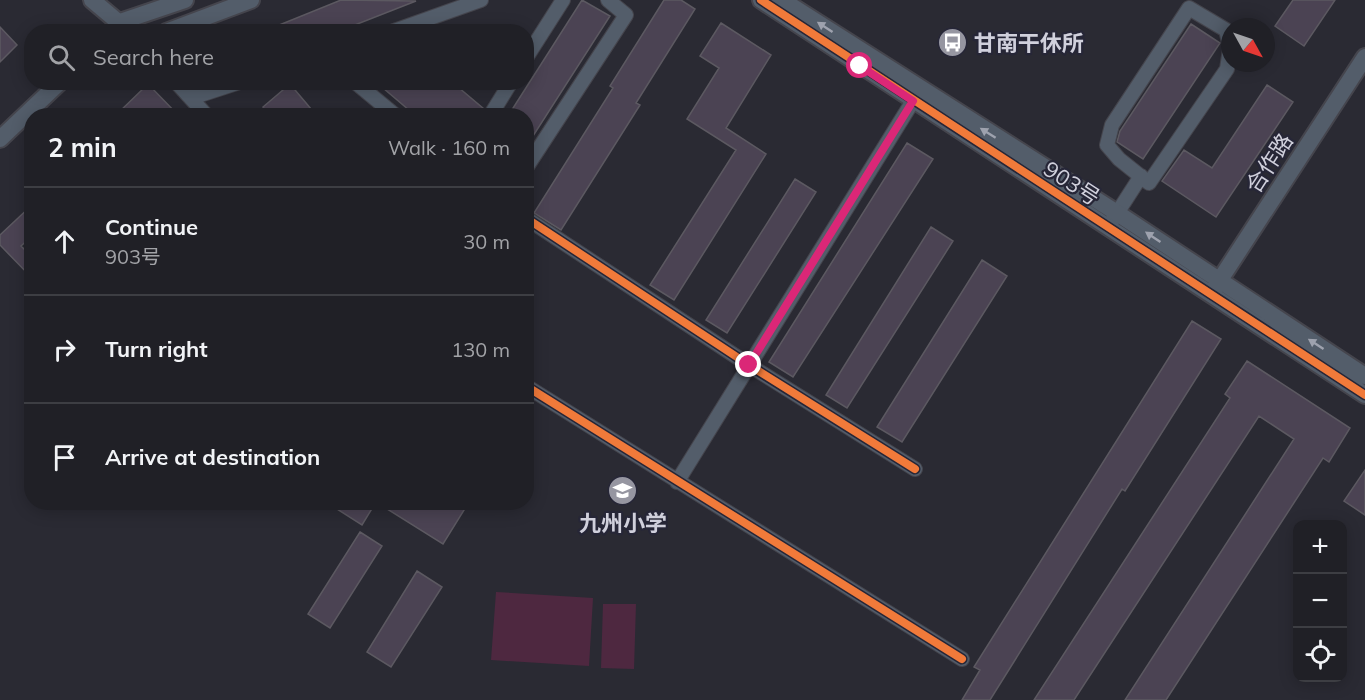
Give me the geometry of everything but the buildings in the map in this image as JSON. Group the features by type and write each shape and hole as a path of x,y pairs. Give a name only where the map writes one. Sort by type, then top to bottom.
{"street":[{"path":"92,0 121,24"},
{"path":"132,24 185,0"},
{"path":"187,24 251,0"},
{"path":"414,24 481,0"},
{"path":"534,45 563,0"},
{"path":"534,156 626,15 608,0"},
{"name":"903号","path":"761,0 913,101 1112,220 1215,288 1359,373 1365,395"},
{"path":"782,0 1112,220 1140,176"},
{"path":"1221,27 1189,8 1112,125 1107,145 1119,159 1149,183 1225,72"},
{"name":"合作路","path":"1215,288 1365,57"},
{"path":"33,108 52,90"},
{"path":"183,90 199,108"},
{"path":"191,99 217,90"},
{"path":"365,90 387,108"},
{"path":"495,108 506,90"},
{"path":"677,482 913,101"},
{"path":"0,139 24,116"},
{"path":"534,223 749,365 915,470"},
{"path":"534,391 962,659"}],"shaded area":[{"path":"496,592 593,598 589,666 491,660"},
{"path":"603,604 636,604 634,669 601,668"}],"cycle path":[{"path":"761,0 1365,395"},
{"path":"534,223 749,365 915,469"},
{"path":"534,391 962,659"}],"place":[{"name":"甘南干休所","path":"953,43"},
{"name":"九州小学","path":"623,491"}],"route":[{"path":"749,365 913,101 860,66"}]}
